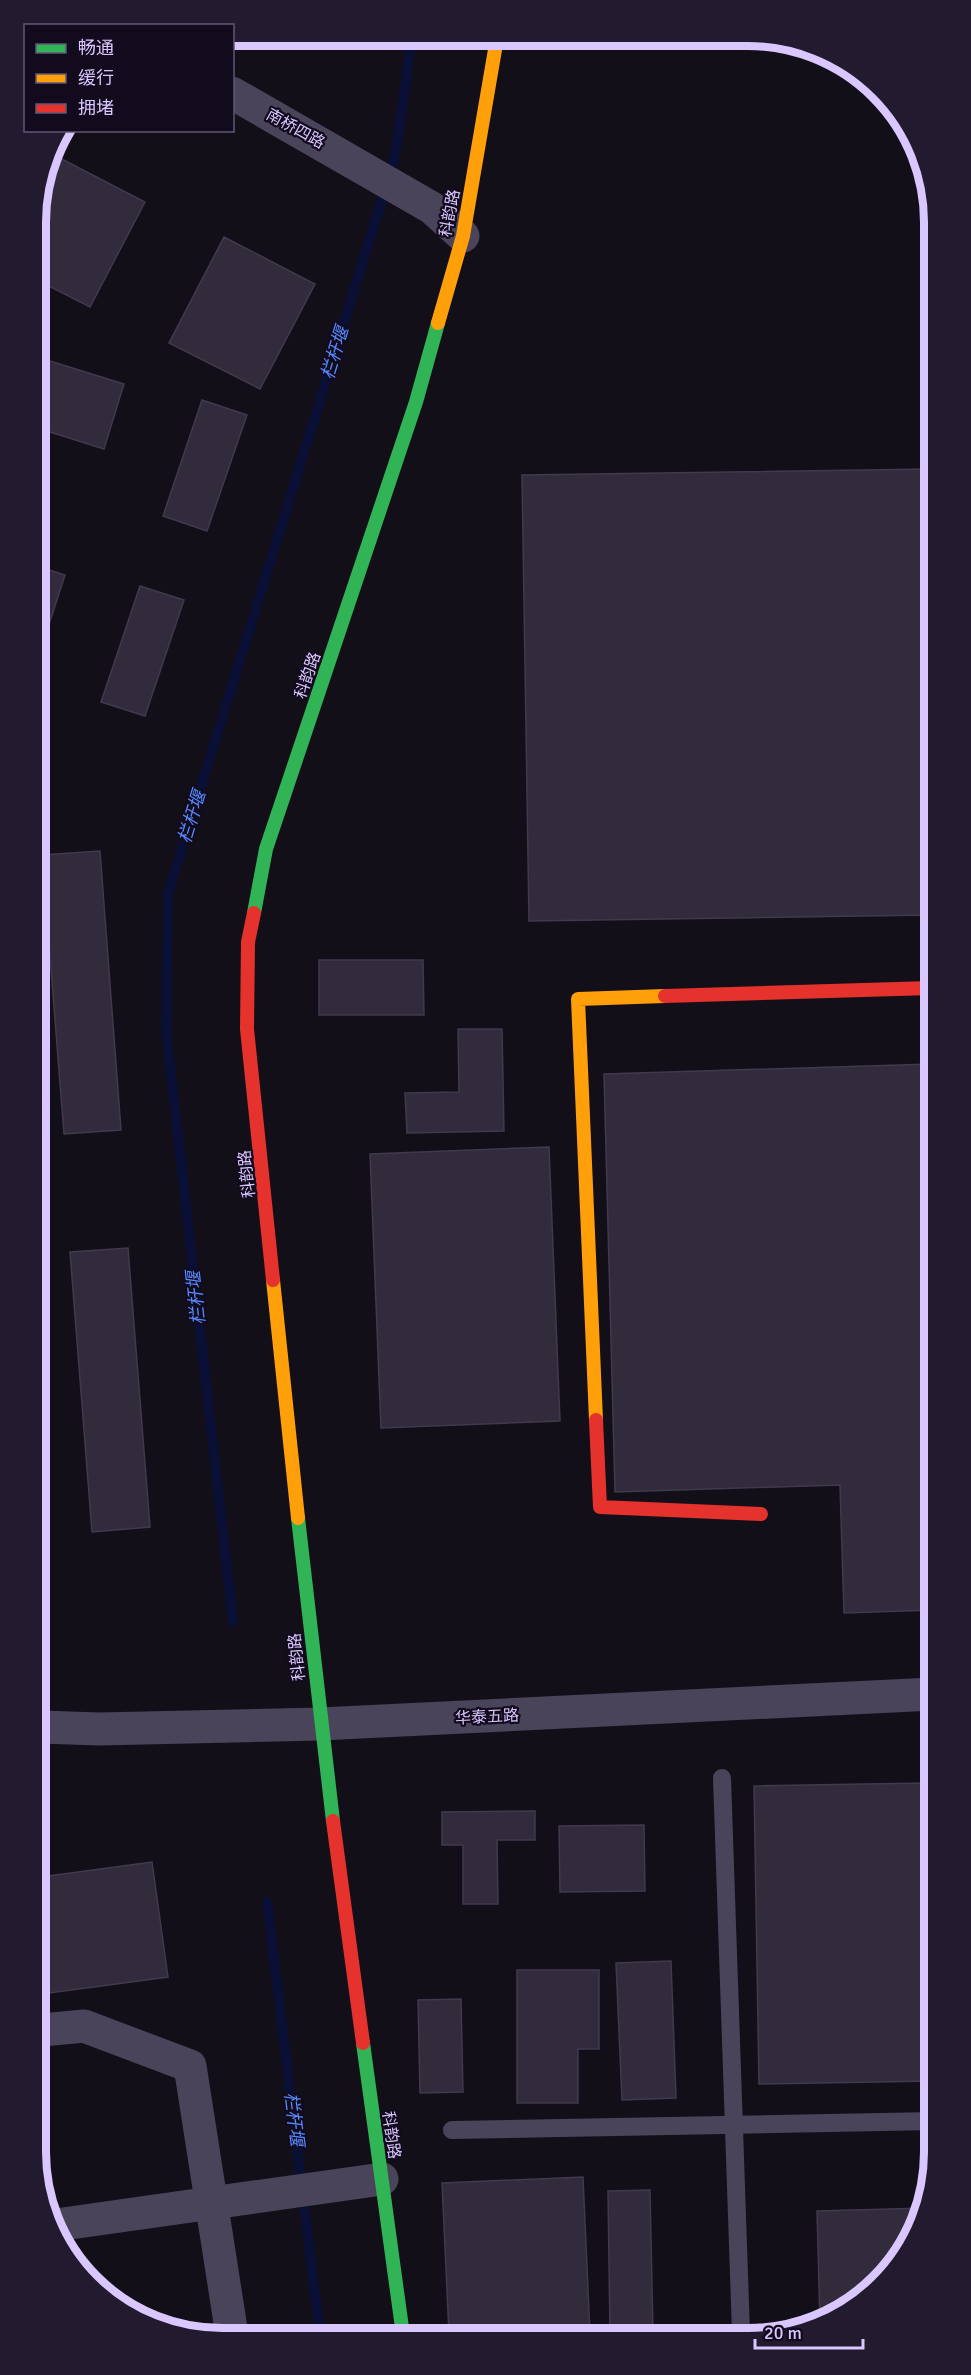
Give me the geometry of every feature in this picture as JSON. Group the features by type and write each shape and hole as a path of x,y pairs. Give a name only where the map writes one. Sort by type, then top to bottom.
{"street":[{"name":"科韵路","path":"402,2328 320,1724 247,1029 248,942 266,849 416,402 463,236 496,46"},
{"name":"南桥四路","path":"234,94 432,208 463,236"},
{"path":"761,1514 600,1506 578,999 924,988"},
{"name":"华泰五路","path":"46,1727 99,1729 320,1724 924,1694"},
{"path":"46,2030 84,2026 190,2066 231,2328"},
{"path":"62,2224 382,2179"}],"lane":[{"path":"722,1778 741,2328"},
{"path":"452,2130 924,2121"}],"building":[{"path":"59,158 145,202 90,307 47,285 48,199 52,177"},
{"path":"224,237 315,284 260,389 169,343"},
{"path":"47,360 124,384 104,449 47,431"},
{"path":"202,400 247,415 207,531 163,516"},
{"path":"924,469 924,915 529,921 522,475"},
{"path":"47,569 65,575 47,631"},
{"path":"140,586 184,600 145,716 101,702"},
{"path":"100,851 121,1130 64,1134 47,914 47,855"},
{"path":"319,960 423,960 424,1015 319,1015"},
{"path":"458,1029 502,1029 504,1131 407,1133 405,1093 459,1092"},
{"path":"924,1064 924,1610 844,1613 840,1485 615,1492 604,1074"},
{"path":"549,1147 560,1421 381,1428 370,1154"},
{"path":"128,1248 150,1527 92,1532 70,1252"},
{"path":"924,1783 924,2081 759,2084 754,1786"},
{"path":"535,1811 535,1840 497,1840 498,1904 463,1904 463,1845 442,1845 442,1812"},
{"path":"644,1825 645,1891 560,1892 559,1826"},
{"path":"152,1862 168,1977 46,1993 46,1876"},
{"path":"671,1961 676,2098 622,2100 616,1963"},
{"path":"517,1970 599,1970 599,2049 578,2049 578,2103 517,2103"},
{"path":"461,1999 463,2092 420,2093 418,2000"},
{"path":"583,2177 590,2328 449,2328 442,2183"},
{"path":"650,2190 653,2328 610,2328 608,2191"},
{"path":"915,2208 901,2241 881,2269 856,2292 820,2313 817,2211"}],"waterway":[{"name":"栏杆堰","path":"233,1622 166,1029 168,894 395,157 411,47"},
{"name":"栏杆堰","path":"267,1902 319,2328"}],"traffic: fast":[{"path":"254,913 266,849 416,402 438,323"},
{"path":"298,1518 333,1821"},
{"path":"363,2043 402,2328"}],"traffic: slow":[{"path":"438,323 463,236 496,46"},
{"path":"596,1420 578,999 665,996"},
{"path":"273,1280 298,1518"}],"traffic: jam":[{"path":"254,913 248,942 247,1029 273,1280"},
{"path":"665,996 924,988"},
{"path":"596,1420 600,1507 761,1514"},
{"path":"333,1821 363,2043"}]}
